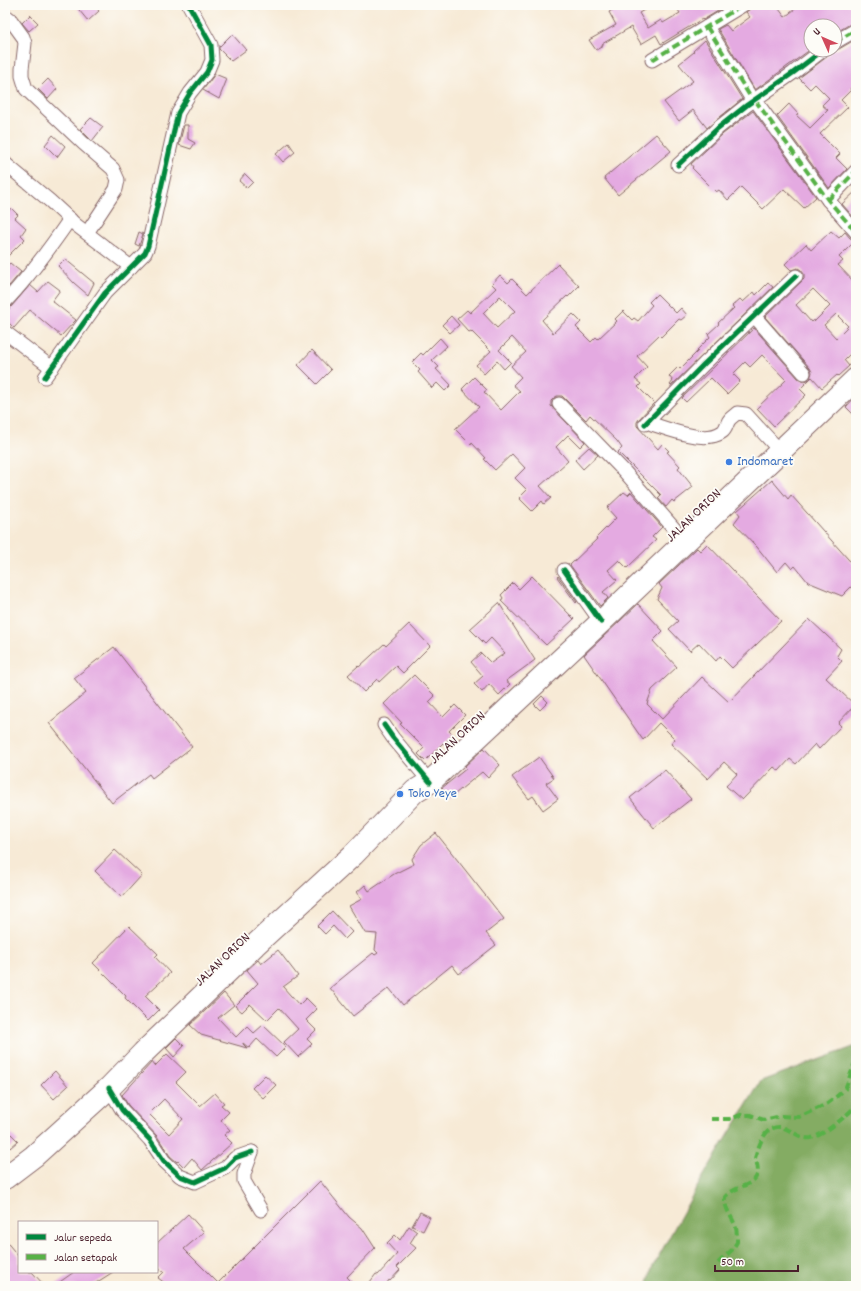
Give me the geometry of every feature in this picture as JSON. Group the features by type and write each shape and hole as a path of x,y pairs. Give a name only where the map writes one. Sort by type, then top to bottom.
{"highway":[{"name":"JALAN ORION","path":"5,1178 34,1156 109,1088 214,984 353,854 415,792 430,782 601,622 856,379"}],"street":[{"path":"5,332 48,372 105,293 145,253 148,246 178,113 190,93 207,72 212,60 211,45 189,5"},
{"path":"652,60 743,5"},
{"path":"5,15 10,19 26,43 22,76 26,89 113,169 118,180 116,189 87,233"},
{"path":"707,27 754,101 828,200 856,232"},
{"path":"843,37 856,30"},
{"path":"678,165 718,128 812,58"},
{"path":"5,162 70,219 131,267"},
{"path":"828,200 856,171"},
{"path":"5,302 47,251 70,219"},
{"path":"780,451 746,414 737,413 729,419 724,431 715,436 707,437 684,434 648,422 704,364 755,317 796,276"},
{"path":"755,317 804,373"},
{"path":"559,404 624,471 685,541"},
{"path":"564,570 601,622"},
{"path":"384,725 430,782"},
{"path":"109,1088 122,1110 150,1140 164,1161 180,1176 195,1182 225,1168 235,1158 252,1152 244,1174 244,1181 262,1210"}],"green space":[{"path":"856,1046 856,1286 647,1286 652,1268 701,1180 761,1081"}],"building":[{"path":"75,5 94,5 99,11 88,21"},
{"path":"621,5 653,5 639,13 648,28 661,20 663,23 680,13 678,10 686,5 728,5 661,44 656,35 641,44 631,27 602,44 603,46 596,50 589,40 616,25 609,12"},
{"path":"751,5 776,5 785,17 800,5 856,5 856,22 843,28 843,18 803,18 803,55 755,90 718,29 726,25 731,31 750,17 746,12 750,9"},
{"path":"30,15 38,23 29,31 22,23"},
{"path":"232,34 246,50 231,61 219,49 219,47"},
{"path":"856,39 856,82 850,89 851,90 841,100 848,107 820,134 840,154 836,158 847,169 829,188 777,116 789,104 798,114 796,115 810,128 828,110 822,105 829,98 815,84 810,89 799,78 825,58 843,58 843,47"},
{"path":"705,40 742,99 707,128 693,110 679,121 664,102 693,81 679,64 694,52 693,51"},
{"path":"215,74 227,79 219,99 203,90"},
{"path":"48,79 57,89 48,99 38,89"},
{"path":"753,111 816,197 804,208 784,189 763,209 741,187 728,200 719,190 716,192 692,168 693,167 691,164 723,134"},
{"path":"91,118 103,127 92,141 80,129"},
{"path":"184,125 188,125 188,139 195,143 191,149 179,145"},
{"path":"656,134 671,151 618,195 604,178"},
{"path":"53,135 65,146 57,157 45,145"},
{"path":"289,143 295,152 283,162 276,154"},
{"path":"245,174 253,182 247,188 239,181"},
{"path":"856,191 856,220 842,204"},
{"path":"11,208 18,215 15,218 26,228 21,235 25,239 5,259 5,209 8,212"},
{"path":"831,231 839,238 845,232 850,238 856,240 839,257 843,261 838,265 856,284 856,348 844,360 849,366 822,388 812,377 810,379 812,372 810,368 765,317 804,279 804,274 801,270 798,268 791,270 785,264 806,244 811,250","holes":["813,289 830,306 814,322 813,320 811,322 796,305","836,314 848,326 836,338 824,325"]},
{"path":"139,232 143,234 139,246 135,244"},
{"path":"65,259 94,283 88,295 58,266"},
{"path":"10,263 21,272 9,286 5,283 5,268"},
{"path":"558,264 579,286 542,320 553,333 573,314 581,322 576,327 591,342 596,337 598,339 617,321 615,319 623,311 632,320 634,318 638,321 652,305 649,302 657,294 676,313 681,308 687,315 681,320 679,319 661,337 659,335 637,356 647,367 635,379 641,384 638,387 654,403 639,419 637,426 658,449 662,444 669,451 667,452 680,466 678,468 693,487 674,502 672,500 666,507 658,498 661,495 618,452 622,448 617,441 590,415 586,420 562,396 557,396 554,398 551,401 551,406 585,442 580,447 568,435 556,447 568,461 540,486 551,498 544,504 542,501 532,511 519,498 527,490 515,478 525,468 512,454 495,470 484,459 486,458 472,443 471,445 455,429 479,407 462,389 474,377 487,390 484,392 501,410 520,391 513,385 521,377 511,366 526,352 512,337 499,350 511,362 504,369 497,361 484,374 476,365 491,351 471,331 469,332 457,319 467,310 470,313 496,288 492,284 500,275 508,283 512,279 527,294","holes":["500,296 515,311 497,328 483,313"]},
{"path":"48,281 60,290 52,301 76,320 61,336 30,310 14,328 5,319 5,312 30,285 38,292"},
{"path":"768,283 773,287 671,386 670,385 673,381 669,376 678,367 680,369 698,351 697,350 710,337 708,334 734,308 732,306 740,299 743,302 754,292 756,295"},
{"path":"451,316 459,325 450,333 442,325"},
{"path":"754,328 798,378 805,381 810,379 800,389 806,395 774,426 757,408 786,380 762,355 750,367 745,362 733,374 740,381 727,394 711,378 686,402 682,398"},
{"path":"440,338 447,346 432,360 439,367 436,369 451,385 445,391 437,383 432,388 418,372 420,370 412,362 421,353 423,355"},
{"path":"312,350 331,370 317,384 298,365"},
{"path":"856,396 856,417 846,407"},
{"path":"589,447 598,455 583,469 575,460"},
{"path":"772,480 788,499 791,495 856,568 856,582 842,596 808,582 795,566 792,569 786,562 777,572 757,547 734,523 740,515 737,511"},
{"path":"624,492 628,495 631,492 662,527 652,537 656,540 627,568 619,560 608,570 617,580 603,592 608,598 600,606 570,565 616,518 607,508"},
{"path":"707,544 781,621 732,668 720,656 716,661 699,643 690,651 669,629 678,621 657,599 662,588 659,584 697,548 700,551"},
{"path":"532,576 574,619 546,645 501,601 503,598 501,595 513,583 519,589"},
{"path":"558,576 577,602 576,603 557,577"},
{"path":"499,603 535,660 506,681 510,684 499,695 489,684 482,692 474,684 483,676 471,662 481,653 491,663 505,653 491,638 485,644 470,629"},
{"path":"638,604 663,631 653,641 677,667 652,690 647,704 662,719 702,677 729,702 809,619 841,649 837,656 842,661 826,678 855,705 838,723 841,726 819,749 815,744 796,764 790,759 779,771 774,767 742,800 726,786 737,774 724,762 708,779 671,744 675,739 659,723 643,740 584,655"},
{"path":"409,624 430,646 403,673 396,666 379,682 377,679 364,692 348,675 384,644 386,646"},
{"path":"114,647 192,747 152,778 149,774 112,803 49,723 86,693 74,678"},
{"path":"414,675 435,696 429,702 443,717 455,705 465,715 449,731 453,735 425,761 418,754 424,748 400,724 402,723 384,704"},
{"path":"542,696 548,702 540,710 534,704"},
{"path":"484,748 500,765 488,778 482,772 450,798 442,788 467,768 465,766"},
{"path":"539,757 554,778 546,783 558,799 543,810 533,796 529,799 512,777"},
{"path":"665,770 691,799 654,828 630,798"},
{"path":"436,833 504,919 486,933 496,945 459,974 452,965 403,1005 389,988 353,1016 330,988 373,953 375,955 378,953 375,950 377,934 365,933 349,906 362,899 357,892 365,885 369,891 394,874 414,864 412,859 421,845"},
{"path":"115,850 142,875 122,897 95,871"},
{"path":"332,911 352,932 345,939 333,926 325,934 317,926"},
{"path":"129,926 158,954 155,957 170,973 145,996 159,1010 148,1021 125,998 126,996 93,963"},
{"path":"278,950 298,976 283,987 299,1005 306,998 317,1009 306,1020 316,1030 307,1039 312,1044 298,1057 284,1042 298,1029 279,1008 267,1020 250,1004 242,1012 235,1006 258,983 247,970 258,960 261,964"},
{"path":"224,993 234,1005 218,1018 236,1037 247,1026 254,1033 263,1025 286,1047 276,1057 257,1039 249,1048 243,1043 247,1048 201,1035 190,1025"},
{"path":"176,1038 184,1046 174,1057 166,1048"},
{"path":"167,1054 186,1072 176,1082 200,1106 215,1093 224,1103 221,1105 229,1112 221,1120 230,1130 224,1135 232,1143 202,1170 192,1158 184,1167 170,1156 157,1136 128,1105 122,1095 152,1062 155,1066","holes":["164,1099 183,1119 169,1134 149,1114"]},
{"path":"55,1071 68,1086 54,1099 41,1085"},
{"path":"265,1075 276,1085 263,1098 252,1088"},
{"path":"5,1128 18,1141 10,1148 5,1143"},
{"path":"320,1181 349,1217 362,1228 375,1248 347,1277 356,1286 169,1286 158,1278 164,1272 158,1269 158,1242 188,1214 204,1232 184,1249 218,1283"},
{"path":"420,1212 430,1217 423,1231 412,1226"},
{"path":"409,1226 417,1232 410,1243 416,1248 397,1267 400,1270 385,1286 367,1286 376,1274 378,1275 397,1254 387,1243 395,1235 400,1240"},
{"path":"5,1240 18,1256 18,1273 33,1273 45,1286 5,1286"},
{"path":"73,1273 111,1273 91,1286 54,1286"}],"marked path":[{"path":"652,60 743,5"},
{"path":"707,27 753,101"},
{"path":"843,37 856,30"},
{"path":"755,100 828,200 856,232"},
{"path":"828,200 856,171"},
{"path":"711,1119 730,1119 741,1115 750,1115 764,1120 781,1116 799,1117 827,1104 845,1089 856,1060"},
{"path":"718,1263 732,1250 737,1242 736,1227 727,1208 725,1197 731,1192 754,1180 757,1175 758,1168 755,1158 760,1143 766,1133 774,1128 780,1127 802,1137 811,1138 822,1133 841,1120 856,1106"}],"cycle path":[{"path":"45,377 105,293 145,253 148,246 178,113 190,93 207,72 212,60 211,45 189,5"},
{"path":"678,165 718,128 747,105 813,58"},
{"path":"645,424 704,364 796,276"},
{"path":"564,570 601,622"},
{"path":"384,725 430,782"},
{"path":"109,1088 122,1110 150,1140 164,1161 180,1176 195,1182 225,1168 235,1158 252,1152"}],"place":[{"name":"Indomaret","path":"729,462"},
{"name":"Toko Yeye","path":"400,794"}]}
